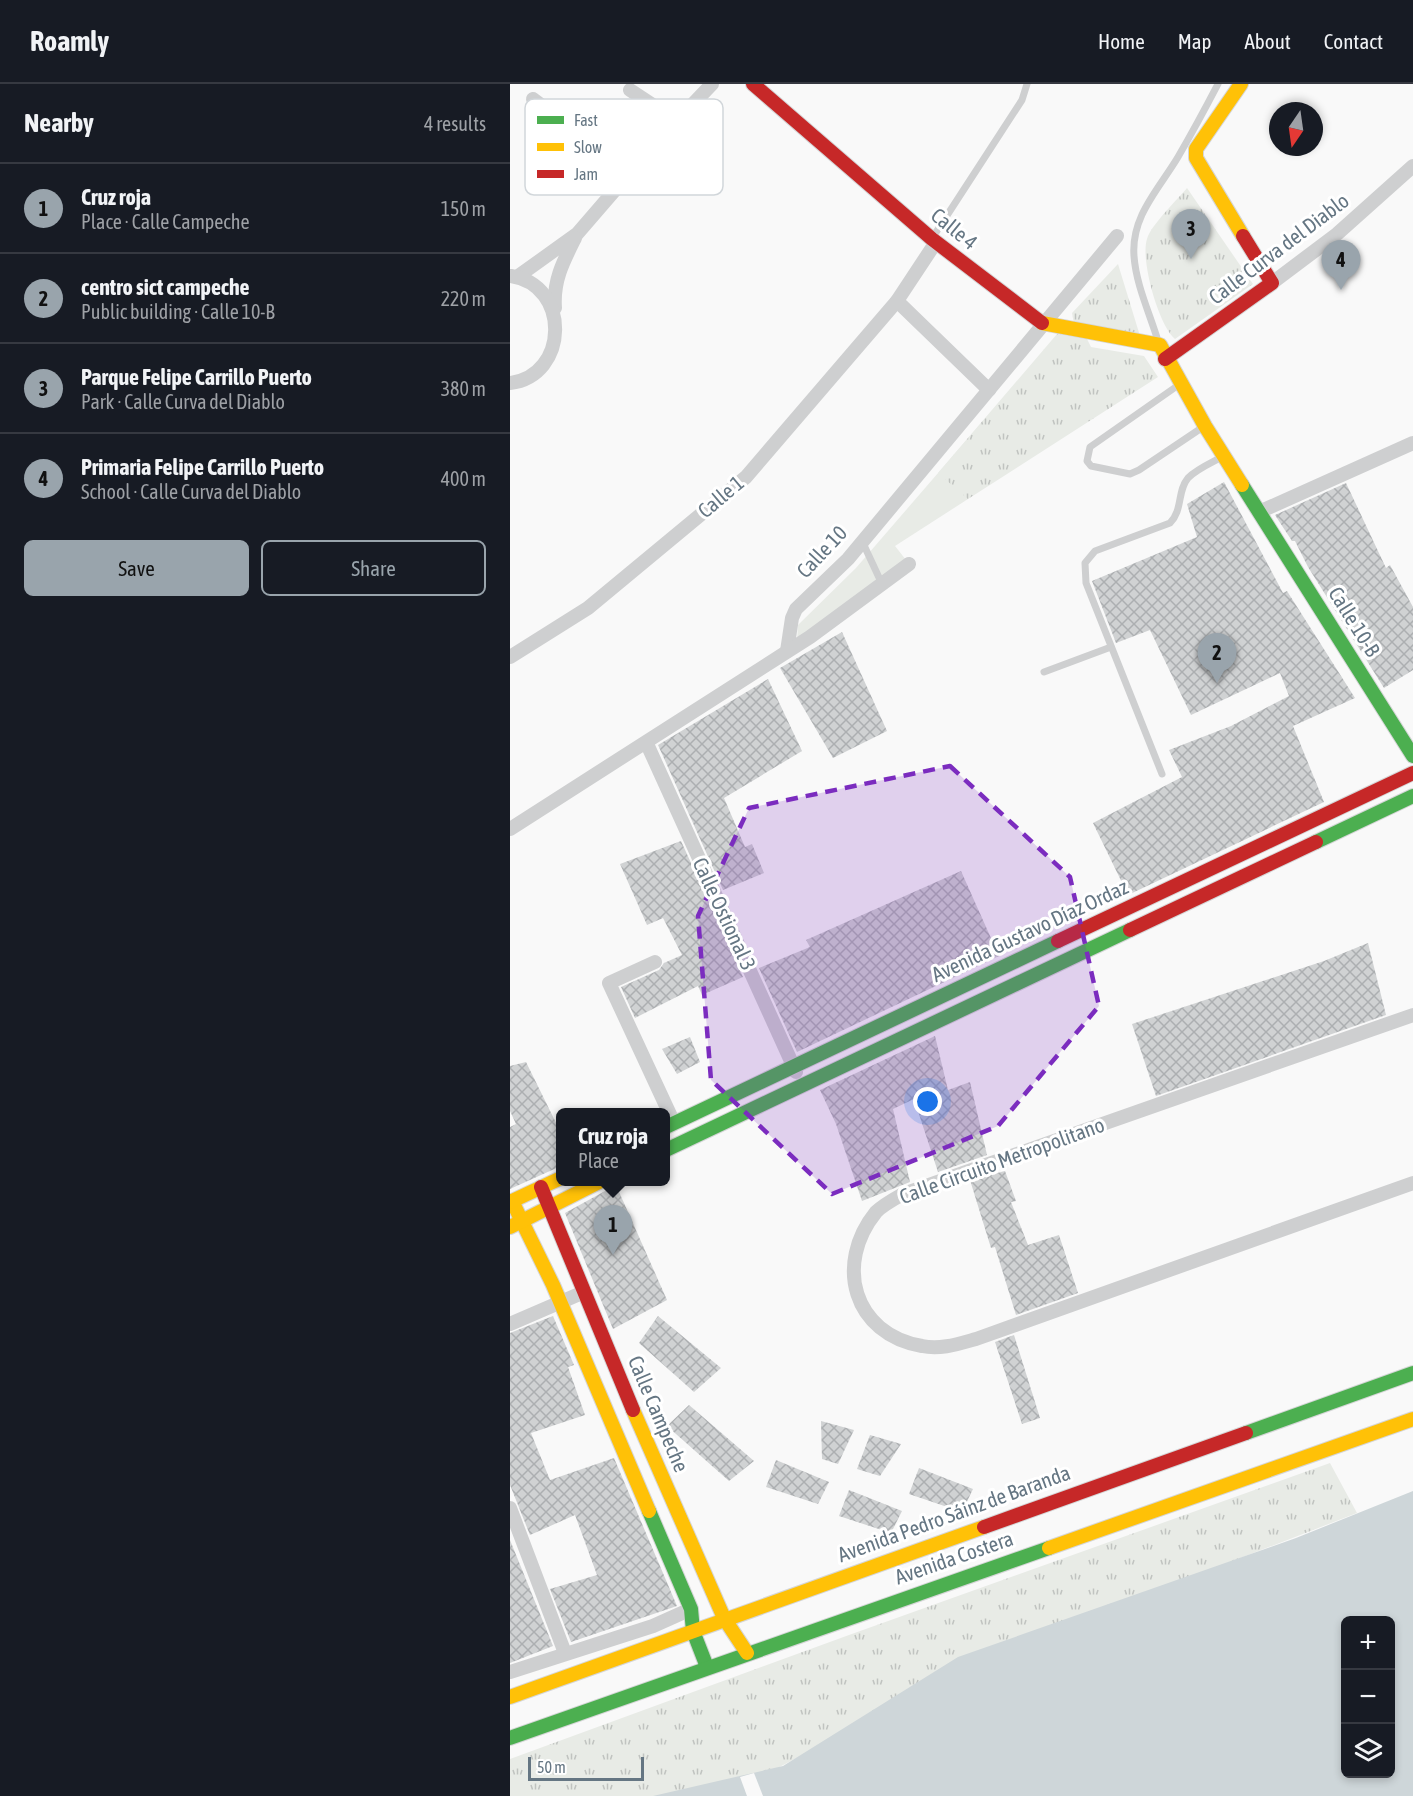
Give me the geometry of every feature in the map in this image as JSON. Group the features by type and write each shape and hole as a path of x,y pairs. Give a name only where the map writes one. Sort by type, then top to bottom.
{"street":[{"path":"698,99 712,84"},
{"name":"Calle 4","path":"753,84 934,241 1043,324 1160,345"},
{"path":"1241,84 1197,149 1198,166 1272,283"},
{"path":"630,90 644,99"},
{"name":"Calle Curva del Diablo","path":"1165,359 1337,234 1413,166"},
{"path":"511,383 537,371 549,357 554,347 556,322 554,290 558,273 577,234 610,195"},
{"path":"513,277 577,234"},
{"name":"Calle 10","path":"787,651 792,618 796,609 848,559 1117,236"},
{"name":"Calle 1","path":"510,657 588,608 746,477 897,301 934,241"},
{"path":"513,277 537,286 548,299 556,322"},
{"path":"897,301 989,390"},
{"name":"Calle 10-B","path":"1160,345 1165,359 1205,426 1413,756"},
{"path":"1258,512 1413,443"},
{"path":"510,830 810,637 909,564"},
{"name":"Calle Ostional 3","path":"647,744 802,1084"},
{"name":"Avenida Gustavo Díaz Ordaz","path":"670,1125 1413,773"},
{"name":"Avenida Gustavo Díaz Ordaz","path":"670,1148 1413,796"},
{"path":"655,962 609,983 663,1108"},
{"name":"Calle Circuito Metropolitano","path":"1413,1015 903,1194 878,1210 857,1246 853,1266 858,1303 875,1326 898,1338 921,1346 946,1347 976,1339 1413,1183"},
{"path":"556,1180 511,1202 515,1224 561,1304 691,1610 693,1631 707,1667"},
{"path":"515,1224 590,1186"},
{"name":"Calle Campeche","path":"541,1187 648,1445 724,1618 747,1653"},
{"path":"510,1324 561,1304 584,1292"},
{"name":"Avenida Pedro Sáinz de Baranda","path":"510,1697 724,1618 1413,1373"},
{"name":"Avenida Costera","path":"510,1738 1413,1419"},
{"path":"627,1458 648,1445"},
{"path":"510,1508 565,1653"},
{"path":"510,1548 524,1544"},
{"path":"510,1672 653,1626 691,1610"}],"lane":[{"path":"934,241 1022,100 1027,84"},
{"path":"1160,345 1136,269 1134,255 1137,225 1144,206 1178,157 1218,84"},
{"path":"1180,384 1090,447 1087,461 1091,466 1130,474 1205,426"},
{"path":"1162,774 1086,583 1086,563 1089,555 1170,523 1177,516 1181,493 1189,478 1224,456"},
{"path":"862,540 882,584"},
{"path":"1044,672 1111,647"}],"highlighted area":[{"path":"950,766 1070,877 1099,1006 998,1126 832,1194 711,1080 698,916 749,808"}],"green space":[{"path":"1187,188 1253,284 1175,339 1163,321 1152,292 1146,249 1149,233"},
{"path":"1118,264 1140,336 1074,323 1072,313"},
{"path":"1057,334 1087,339 1091,347 1144,356 1158,377 968,499 938,473"},
{"path":"983,421 968,499 895,546 906,560 797,642 798,625 856,568"},
{"path":"1330,1463 1357,1513 1013,1646 760,1777 683,1796 510,1796 510,1759"}],"shaded area":[{"path":"1413,1491 1413,1796 653,1796 783,1766 958,1657 1296,1538"}],"pier":[{"path":"754,1773 763,1796 747,1796 740,1777"}],"building":[{"path":"1224,482 1283,593 1287,591 1355,698 1293,726 1324,802 1128,895 1093,823 1182,777 1169,750 1231,726 1289,696 1280,673 1191,715 1150,630 1116,643 1092,581 1197,537 1187,504"},
{"path":"1346,483 1386,568 1390,565 1413,607 1413,670 1384,688 1308,567 1295,541 1292,541 1275,515"},
{"path":"842,632 887,731 833,758 780,668"},
{"path":"768,679 802,751 724,798 745,847 752,844 764,873 723,890 658,745"},
{"path":"681,841 743,977 702,995 698,986 635,1018 621,987 659,970 664,963 682,955 663,918 647,925 620,864"},
{"path":"961,871 999,956 797,1052 759,968 810,947 806,940"},
{"path":"1368,943 1386,1015 1156,1096 1132,1024 1324,961"},
{"path":"935,1036 948,1090 970,1082 987,1155 938,1172 914,1099 893,1109 910,1182 862,1201 836,1124 820,1090"},
{"path":"690,1037 700,1062 677,1074 662,1049"},
{"path":"526,1062 556,1123 556,1168 510,1189 510,1127 516,1124 510,1111 510,1066"},
{"path":"1005,1171 1016,1201 1011,1202 1028,1245 1059,1235 1078,1293 1016,1315 995,1247 991,1248 970,1180"},
{"path":"616,1186 667,1300 613,1329 565,1213"},
{"path":"553,1316 574,1365 568,1367 585,1415 531,1433 550,1480 614,1458 677,1606 571,1642 550,1589 597,1575 575,1515 530,1535 510,1485 510,1333"},
{"path":"658,1316 721,1368 694,1392 639,1343"},
{"path":"1014,1335 1040,1418 1022,1424 995,1342"},
{"path":"689,1405 754,1461 729,1481 667,1426"},
{"path":"821,1421 854,1430 838,1464 822,1459"},
{"path":"870,1435 901,1444 880,1476 857,1469"},
{"path":"776,1460 829,1482 818,1504 766,1487"},
{"path":"919,1468 973,1489 962,1512 909,1494"},
{"path":"849,1490 902,1511 891,1533 839,1516"},
{"path":"510,1540 553,1646 510,1663"}],"traffic: fast":[{"path":"1242,485 1413,756"},
{"path":"1316,842 1413,796"},
{"path":"670,1148 1130,930"},
{"path":"670,1125 1058,941"},
{"path":"1246,1433 1413,1373"},
{"path":"649,1511 691,1609 693,1631 707,1667"},
{"path":"510,1738 1049,1548"}],"traffic: slow":[{"path":"1241,84 1196,149 1196,158 1243,236"},
{"path":"1042,323 1160,345 1205,426 1242,485"},
{"path":"510,1202 556,1180"},
{"path":"510,1227 591,1186"},
{"path":"512,1201 553,1285 649,1511"},
{"path":"633,1410 724,1618 747,1653"},
{"path":"1049,1548 1413,1419"},
{"path":"510,1697 984,1527"}],"traffic: jam":[{"path":"753,84 932,239 1042,323"},
{"path":"1165,359 1272,283 1243,236"},
{"path":"1058,941 1413,773"},
{"path":"1130,930 1316,842"},
{"path":"541,1187 633,1410"},
{"path":"984,1527 1246,1433"}],"place":[{"name":"Parque Felipe Carrillo Puerto","path":"1191,259"},
{"name":"Primaria Felipe Carrillo Puerto","path":"1341,290"},
{"name":"centro sict campeche","path":"1217,683"},
{"name":"Cruz roja","path":"613,1255"}]}
